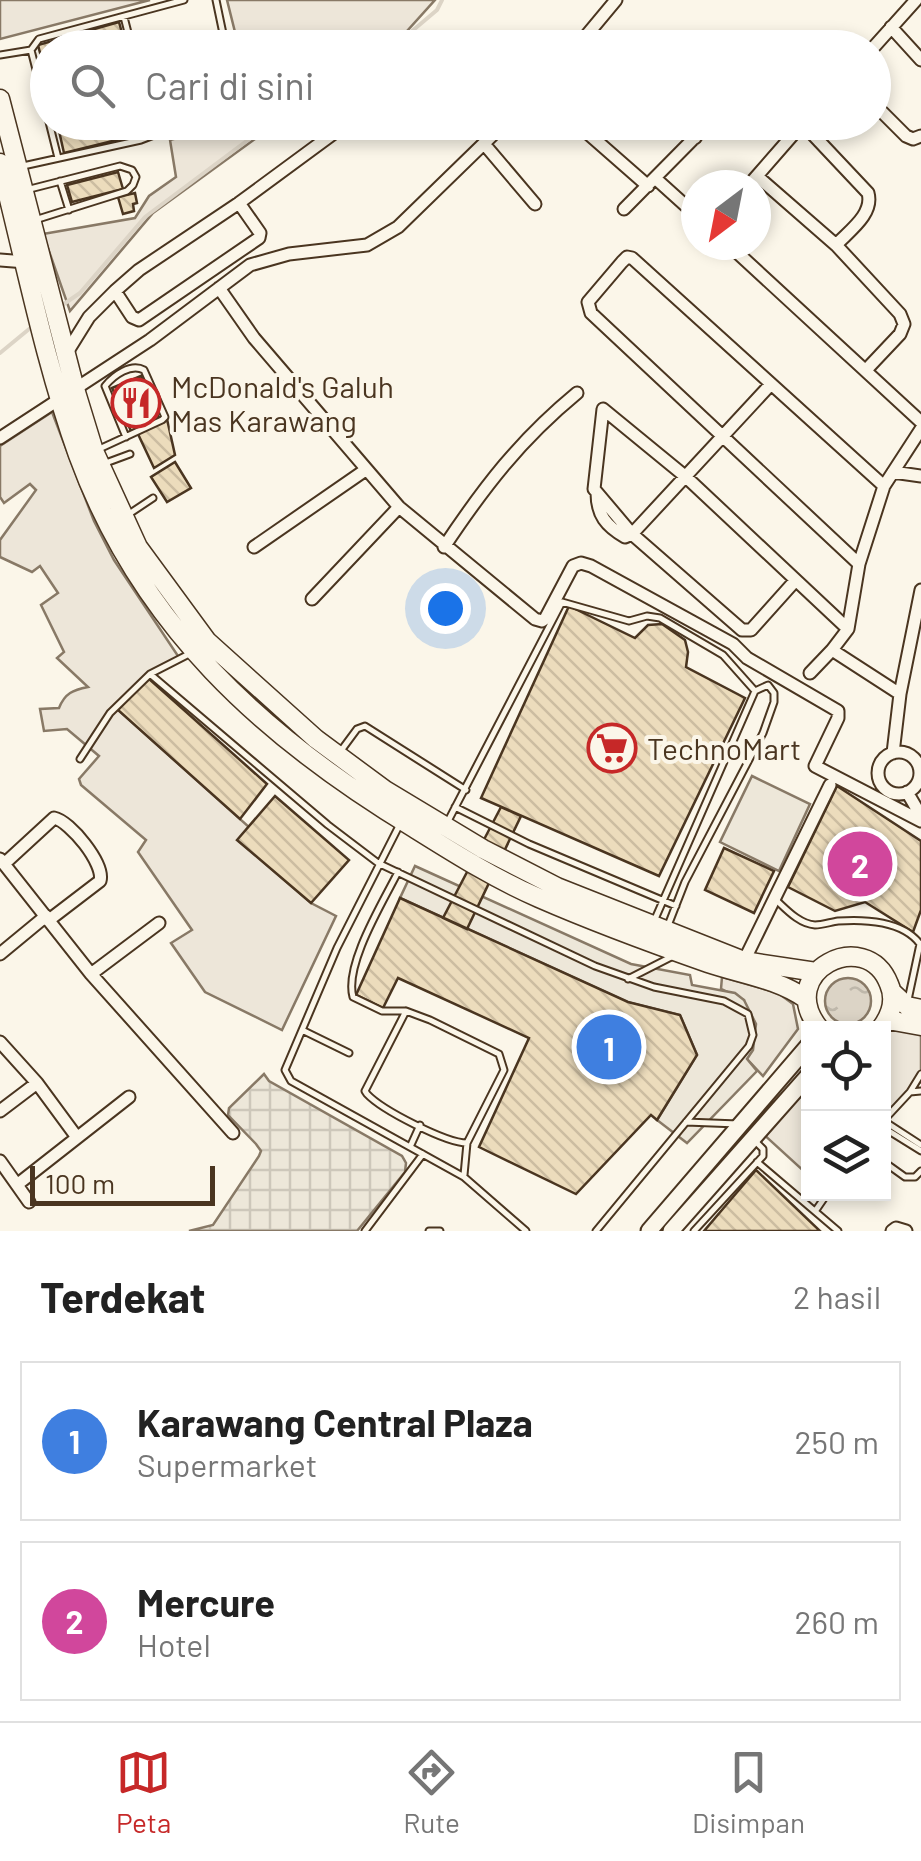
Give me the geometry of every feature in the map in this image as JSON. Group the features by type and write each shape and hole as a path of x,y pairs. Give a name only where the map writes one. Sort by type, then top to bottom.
{"main road":[{"path":"0,100 8,165 6,210 26,262 60,330 79,456 123,554 192,653 296,748 460,857 538,898 680,953 741,967 816,972 840,957 854,956 879,968 892,992 914,1008"},
{"path":"8,165 23,191 31,222 44,345 138,547 207,641 290,718 338,756 444,827 557,887 659,928 789,987 806,999"},
{"path":"813,1021 806,999 816,972"},
{"path":"885,1021 892,992"},
{"path":"891,1024 921,1026"},
{"path":"649,1231 801,1054"},
{"path":"671,1231 801,1084"}],"street":[{"path":"591,30 616,0"},
{"path":"888,30 916,0"},
{"path":"891,27 921,60"},
{"path":"891,121 913,140 921,136"},
{"path":"66,354 90,317 140,270 325,140"},
{"path":"0,438 150,340 250,265 289,254 367,246 398,227 490,140"},
{"path":"597,140 681,204"},
{"path":"624,209 694,140"},
{"path":"763,170 789,140"},
{"path":"820,140 868,193 870,203 836,245"},
{"path":"485,145 535,204"},
{"path":"771,195 836,245 900,314 904,324 900,334 866,370"},
{"path":"115,291 132,317 139,320 260,238 239,203"},
{"path":"859,564 591,313 588,302 627,257 632,258 884,486"},
{"path":"0,260 26,262"},
{"path":"745,260 921,426 884,486 859,564 848,630 810,673"},
{"path":"218,288 254,338 399,508 542,621 573,566 581,563 733,644 747,658 838,711 815,766 921,818"},
{"path":"632,534 771,384"},
{"path":"444,547 504,463 536,427 576,393"},
{"path":"794,582 751,630 742,630 632,534 594,489 604,410 686,477 848,630"},
{"path":"254,547 364,470"},
{"path":"893,472 921,476"},
{"path":"312,598 399,508"},
{"path":"893,753 900,694 921,590"},
{"path":"832,650 900,694"},
{"path":"893,753 909,754 920,768 917,785 908,792 890,792 879,778 882,760 893,753"},
{"path":"741,967 830,785"},
{"path":"908,792 921,818"},
{"path":"0,954 47,918 100,881 100,865 64,820 54,818 2,861 47,918 91,974 234,1133"},
{"path":"91,974 159,923"},
{"path":"0,1042 38,1084 76,1136"},
{"path":"0,1111 38,1084"},
{"path":"18,1184 129,1096"},
{"path":"0,1162 29,1202"},
{"path":"892,1231 906,1231"}],"lane":[{"path":"72,30 184,0"},
{"path":"216,0 222,30"},
{"path":"124,16 128,30"},
{"path":"0,55 30,50"},
{"path":"53,140 58,158"},
{"path":"8,165 133,140"},
{"path":"23,191 120,166 132,170 136,178 126,190 31,222"},
{"path":"60,181 69,210"},
{"path":"97,458 126,436 165,417 156,392 140,367 132,368 106,386 126,436"},
{"path":"97,458 130,454"},
{"path":"124,517 152,498"},
{"path":"444,827 562,602 629,621 646,616 660,618 723,655 755,691"},
{"path":"80,759 110,713 150,674 192,653"},
{"path":"150,674 378,863 628,979 724,1001 748,1014 753,1035 749,1046 596,1231"},
{"path":"762,686 772,688 774,702 770,714 676,906 659,928 661,900 755,691 762,686"},
{"path":"338,756 357,729 365,726 466,790"},
{"path":"455,807 529,844 676,906"},
{"path":"402,821 378,863 286,1070 291,1081 464,1176 526,1231"},
{"path":"398,872 362,946 350,985 353,997 369,1007 406,1011 499,1054 504,1070 468,1143 464,1176"},
{"path":"772,898 798,919 814,925 862,920 914,935 920,944 914,1008"},
{"path":"628,979 680,953"},
{"path":"406,1011 365,1090 368,1098 461,1144 468,1143"},
{"path":"302,1030 349,1053"},
{"path":"891,1114 921,1074"},
{"path":"910,1092 921,1091"},
{"path":"686,1122 742,1124"},
{"path":"410,1147 420,1125"},
{"path":"891,1128 921,1148"},
{"path":"694,1231 763,1156 763,1149 753,1139"},
{"path":"365,1231 423,1154"},
{"path":"757,1162 838,1231"},
{"path":"891,1166 910,1178 921,1171"},
{"path":"816,1210 822,1201"},
{"path":"429,1231 440,1231"}],"shaded area":[{"path":"0,0 150,0 30,30 0,39"},
{"path":"227,0 435,0 408,30 234,30"},
{"path":"170,140 254,140 153,213 70,311 43,234 135,218 149,196 176,177"},
{"path":"52,412 94,521 114,560 180,659 150,674 116,708 249,827 238,840 311,903 336,916 282,1030 205,992 171,943 192,930 138,852 146,840 81,785 79,779 99,756 67,729 44,731 40,709 59,708 70,693 88,687 57,658 64,652 41,605 58,593 40,566 32,572 0,557 0,540 36,490 30,484 4,503 0,497 0,446"},
{"path":"752,776 810,804 779,871 720,842"},
{"path":"415,866 631,964 690,975 692,985 735,993 744,1000 756,1024 753,1050 747,1059 757,1071 687,1143 657,1120 697,1055 680,1015 627,1002 400,898"},
{"path":"722,977 778,993 793,1004 798,1029 763,1076 747,1059 744,1000 721,989"},
{"path":"897,1021 921,1027 921,1082 891,1112 891,1111 891,1028"},
{"path":"264,1074 269,1081 402,1156 405,1172 357,1231 189,1231 213,1225 259,1156 261,1151 256,1144 228,1115 229,1108"},
{"path":"801,1084 801,1169 760,1131"}],"water":[{"path":"839,980 857,980 869,992 869,1010 858,1021 838,1021 827,1010 827,992"}],"building":[{"path":"119,22 121,30 91,30"},
{"path":"61,140 117,140 64,153"},
{"path":"118,172 123,189 72,202 67,185"},
{"path":"135,193 134,211 123,214 118,197"},
{"name":"McDonald's Galuh Mas Karawang","path":"141,376 159,418 131,431 112,388"},
{"path":"167,419 175,455 154,468 138,434"},
{"path":"175,462 191,488 167,502 151,477"},
{"name":"TechnoMart","path":"569,606 635,638 648,625 662,624 685,640 686,667 745,698 659,876 481,798"},
{"path":"148,678 267,784 240,819 118,710"},
{"path":"837,786 921,841 921,910 913,932 865,902 835,911 788,887"},
{"path":"275,796 349,860 311,903 237,840"},
{"path":"501,807 521,816 467,929 443,918"},
{"path":"724,848 774,871 754,913 705,890"},
{"path":"400,898 628,1002 680,1015 697,1055 657,1120 651,1115 576,1194 479,1147 529,1038 398,978 383,1008 356,995"},
{"path":"756,1170 820,1231 704,1231"}],"waterway":[{"path":"413,30 437,10 442,0"},
{"path":"58,308 80,293 145,217 248,140"},
{"path":"0,353 34,325"}],"place":[{"name":"McDonald's Galuh Mas Karawang","path":"136,403"},
{"name":"TechnoMart","path":"612,748"},
{"name":"Mercure","path":"860,864"},
{"name":"Karawang Central Plaza","path":"609,1047"}]}
